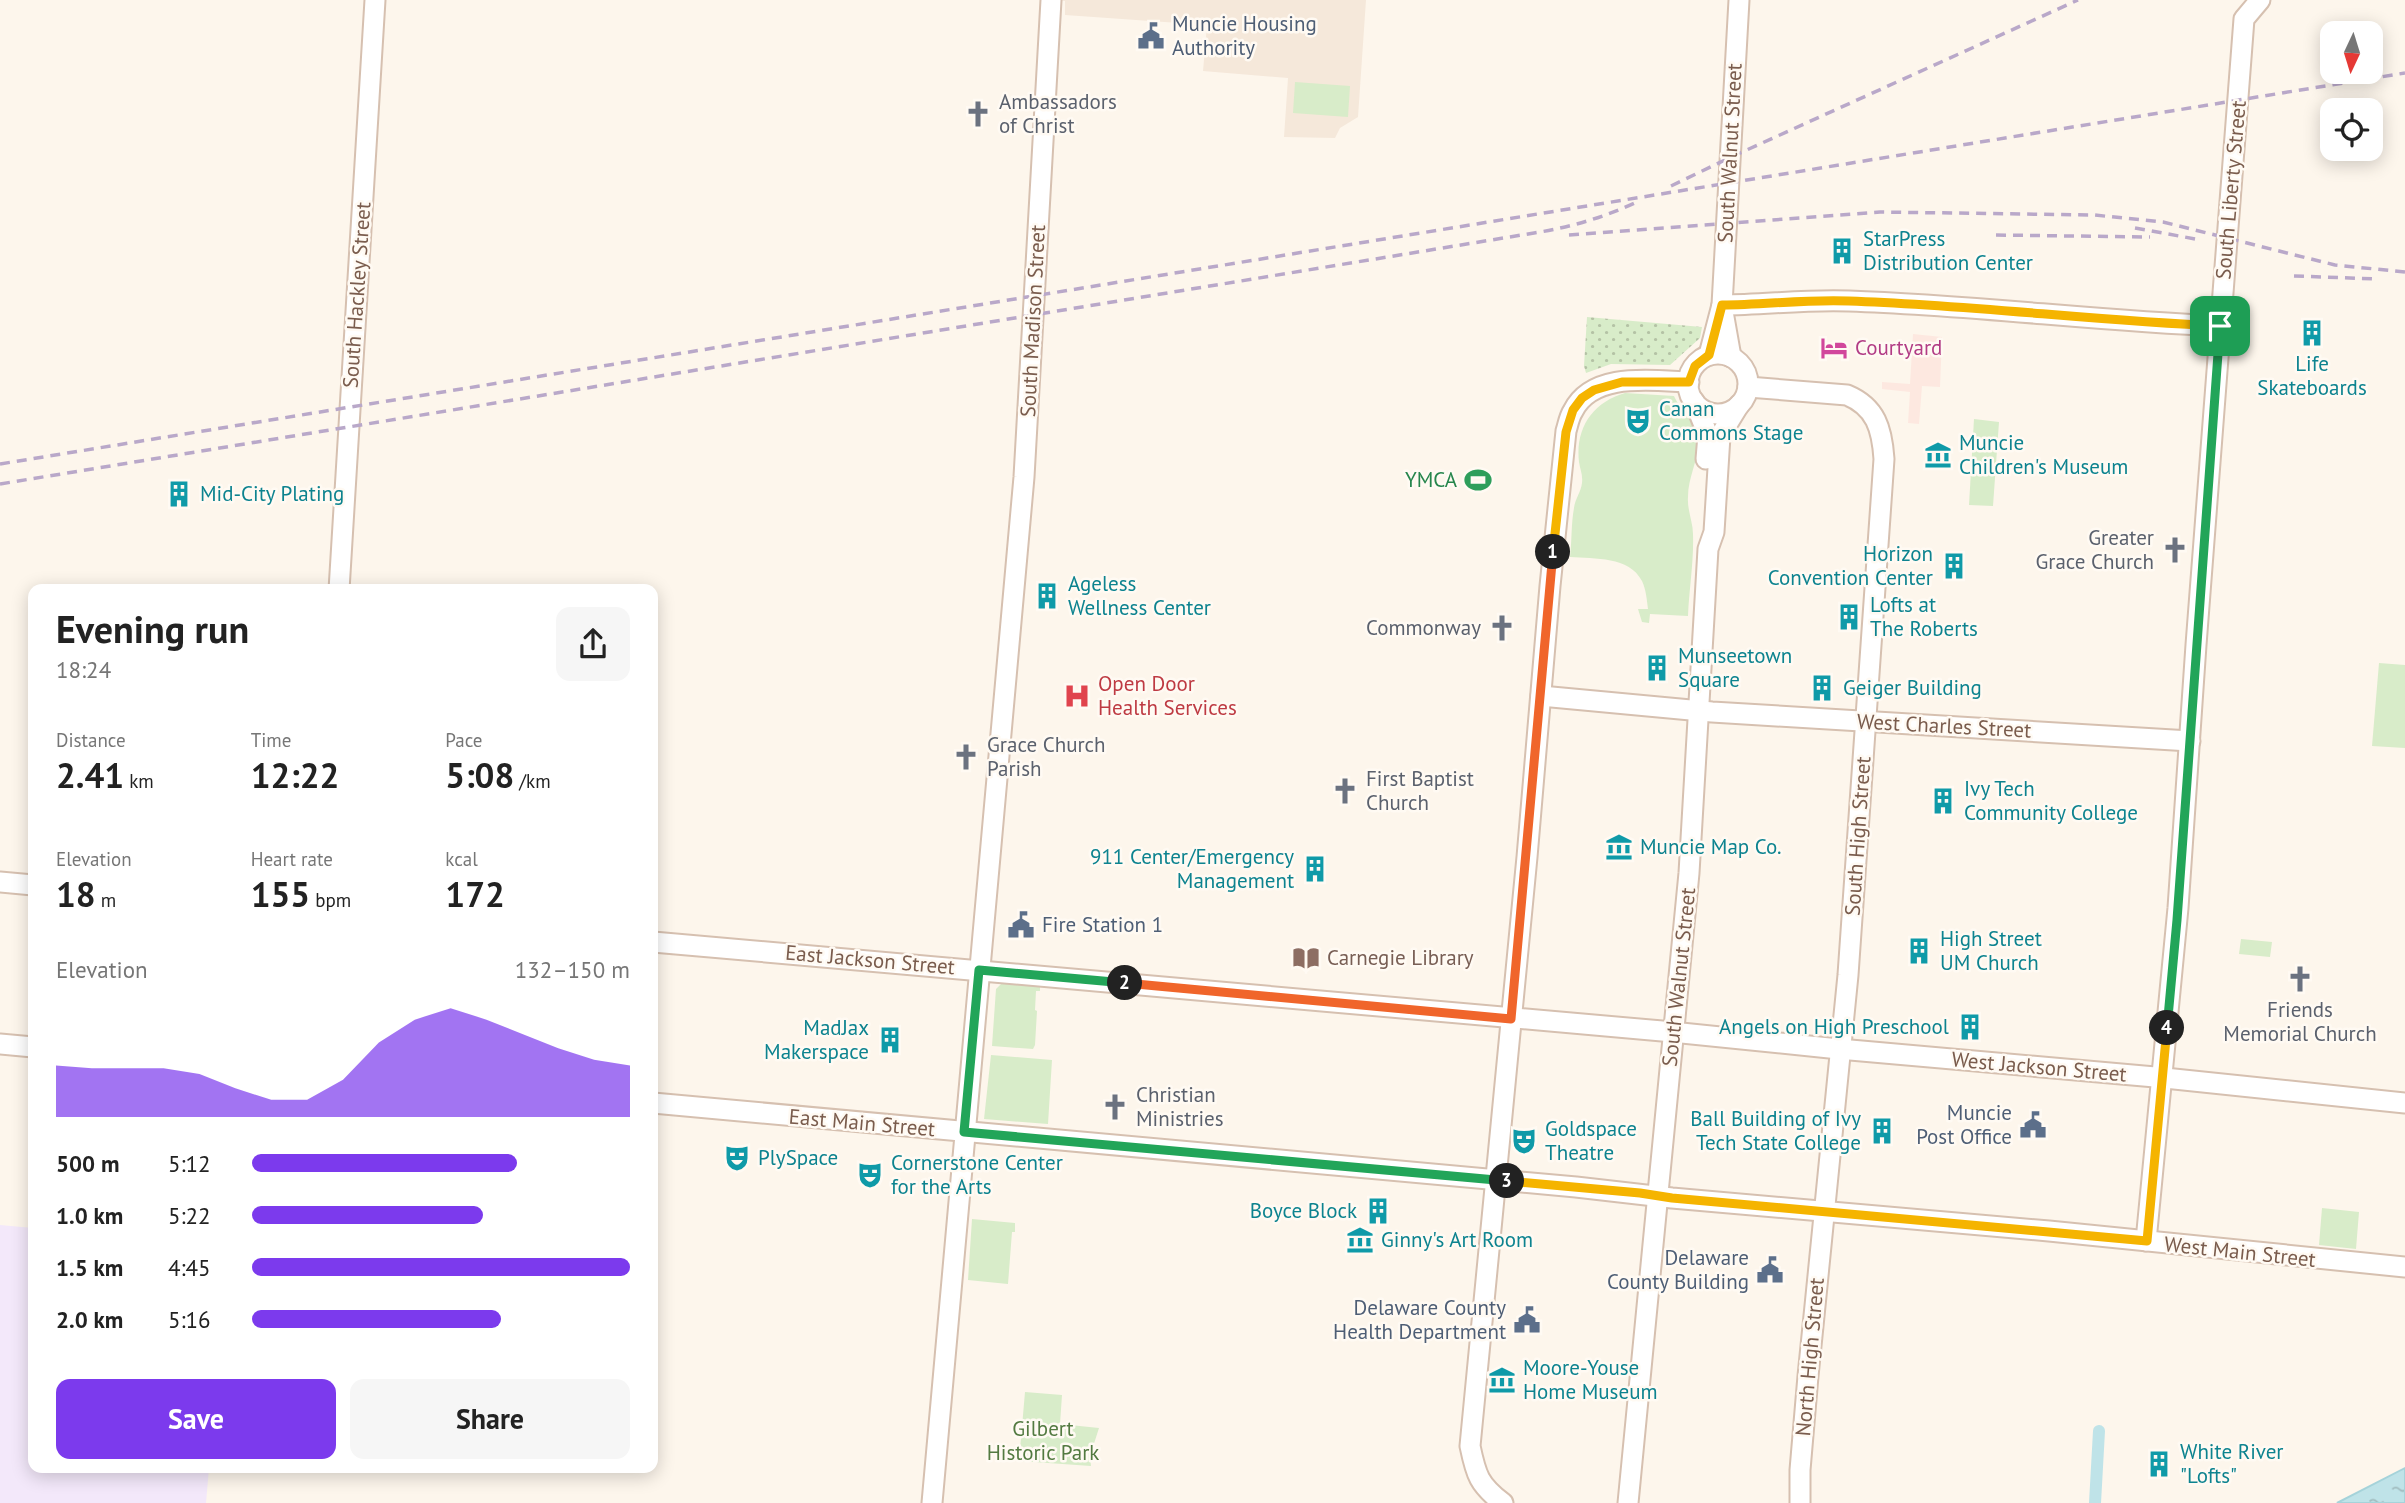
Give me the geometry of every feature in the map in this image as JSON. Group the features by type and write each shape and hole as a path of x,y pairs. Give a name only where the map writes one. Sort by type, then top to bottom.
{"main road":[{"name":"South Hackley Street","path":"339,584 375,0"},
{"name":"South Madison Street","path":"932,1503 1024,477 1051,0"},
{"name":"South Walnut Street","path":"1709,355 1722,305 1739,0"},
{"name":"South Liberty Street","path":"2147,1241 2177,920 2244,19 2260,0"},
{"path":"1722,305 1761,305 1814,300 1869,302 2220,326"},
{"name":"South Walnut Street","path":"1722,305 1731,357"},
{"path":"1724,354 1731,357 1746,373 1744,396 1724,413 1700,407 1694,401 1689,382 1695,366 1709,355 1724,354"},
{"path":"1503,1503 1487,1491 1477,1476 1470,1446 1566,432 1573,410 1582,398 1594,390 1622,382 1689,382"},
{"name":"South High Street","path":"1744,396 1847,395 1859,400 1878,423 1882,434 1884,459 1848,975 1824,1212"},
{"name":"South Walnut Street","path":"1628,1503 1689,873 1708,549 1714,532 1720,436 1744,396"},
{"name":"South Walnut Street","path":"1694,401 1708,435 1702,532 1708,549"},
{"name":"West Charles Street","path":"1541,696 1699,711 2190,741"},
{"path":"0,882 28,885"},
{"name":"East Jackson Street","path":"658,942 1673,1032"},
{"name":"West Jackson Street","path":"1673,1032 2405,1103"},
{"path":"0,1044 28,1047"},
{"name":"East Main Street","path":"658,1103 1657,1196"},
{"name":"West Main Street","path":"1657,1196 2405,1267"},
{"name":"North High Street","path":"1798,1500 1824,1212"}],"shaded area":[{"path":"1051,0 1366,0 1358,117 1340,128 1335,138 1284,137 1288,78 1203,71 1207,25 1065,15 1065,1"},
{"path":"1913,334 1942,337 1940,387 1922,386 1919,424 1908,423 1910,392 1882,389 1882,382 1910,384"},
{"path":"0,1225 28,1228 28,1473 209,1473 206,1503 0,1503"}],"green space":[{"path":"1295,82 1350,86 1348,117 1293,113"},
{"path":"1587,317 1702,327 1700,338 1670,365 1611,364 1586,373 1584,366"},
{"path":"1625,393 1674,396 1697,432 1697,453 1688,497 1693,544 1688,616 1650,614 1649,623 1642,622 1638,609 1648,609 1642,581 1636,573 1629,567 1610,560 1570,557 1572,520 1582,483 1579,450 1583,428 1595,410"},
{"path":"1974,419 1999,422 1993,506 1969,505"},
{"path":"2379,663 2405,665 2405,748 2372,746"},
{"path":"2241,939 2272,942 2270,957 2239,954"},
{"path":"1003,982 1040,985 1040,991 1036,991 1033,1049 992,1046 996,989"},
{"path":"991,1055 1052,1060 1048,1124 984,1119"},
{"path":"2322,1208 2359,1212 2356,1249 2319,1245"},
{"path":"972,1219 1015,1223 1008,1284 968,1280"},
{"name":"Gilbert Historic Park","path":"1025,1392 1062,1395 1060,1424 1099,1428 1090,1456 1091,1466 1019,1461"}],"water":[{"path":"2405,1468 2405,1503 2337,1503"}],"waterway":[{"path":"2095,1503 2099,1431"}],"railway":[{"path":"1671,186 2078,0"},
{"path":"0,464 2405,73"},
{"path":"0,484 1534,233 1588,221 1639,201"},
{"path":"1569,235 1880,212 2094,215 2163,222 2335,265 2405,272"},
{"path":"2135,228 2201,240"},
{"path":"1996,235 2150,237"},
{"path":"2294,276 2377,279"}],"place":[{"name":"Muncie Housing Authority","path":"1151,36"},
{"name":"Ambassadors of Christ","path":"978,114"},
{"name":"StarPress Distribution Center","path":"1842,251"},
{"name":"Life Skateboards","path":"2312,333"},
{"name":"Courtyard","path":"1834,348"},
{"name":"Canan Commons Stage","path":"1638,421"},
{"name":"Muncie Children's Museum","path":"1938,455"},
{"name":"YMCA","path":"1478,480"},
{"name":"Mid-City Plating","path":"179,494"},
{"name":"Greater Grace Church","path":"2175,550"},
{"name":"Horizon Convention Center","path":"1954,566"},
{"name":"Ageless Wellness Center","path":"1047,596"},
{"name":"Lofts at The Roberts","path":"1849,617"},
{"name":"Commonway","path":"1502,628"},
{"name":"Munseetown Square","path":"1657,668"},
{"name":"Geiger Building","path":"1822,688"},
{"name":"Open Door Health Services","path":"1077,696"},
{"name":"Grace Church Parish","path":"966,757"},
{"name":"First Baptist Church","path":"1345,791"},
{"name":"Ivy Tech Community College","path":"1943,801"},
{"name":"Muncie Map Co.","path":"1619,847"},
{"name":"911 Center/Emergency Management","path":"1315,869"},
{"name":"Fire Station 1","path":"1021,925"},
{"name":"High Street UM Church","path":"1919,951"},
{"name":"Carnegie Library","path":"1306,958"},
{"name":"Friends Memorial Church","path":"2300,979"},
{"name":"Angels on High Preschool","path":"1970,1027"},
{"name":"MadJax Makerspace","path":"890,1040"},
{"name":"Christian Ministries","path":"1115,1107"},
{"name":"Muncie Post Office","path":"2033,1125"},
{"name":"Ball Building of Ivy Tech State College","path":"1882,1131"},
{"name":"Goldspace Theatre","path":"1524,1141"},
{"name":"PlySpace","path":"737,1158"},
{"name":"Cornerstone Center for the Arts","path":"870,1175"},
{"name":"Boyce Block","path":"1378,1211"},
{"name":"Ginny's Art Room","path":"1360,1240"},
{"name":"Delaware County Building","path":"1770,1270"},
{"name":"Delaware County Health Department","path":"1527,1320"},
{"name":"Moore-Youse Home Museum","path":"1502,1380"},
{"name":"White River \"Lofts\"","path":"2159,1464"}],"route":[{"path":"1846,301 2220,326 2177,920 2147,1241 964,1132 979,970 1511,1019 1553,557 1566,432 1570,418 1582,398 1604,386 1640,381 1689,382 1690,373 1695,366 1709,355 1722,305 1846,301"}]}
